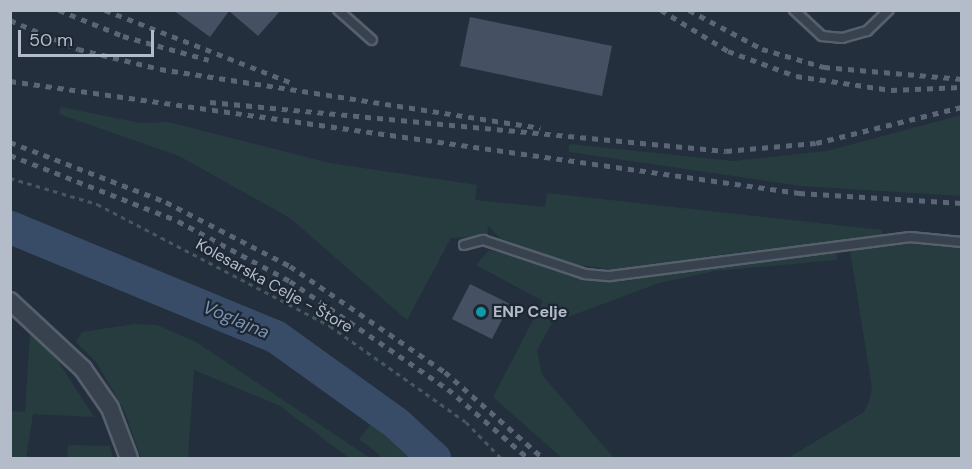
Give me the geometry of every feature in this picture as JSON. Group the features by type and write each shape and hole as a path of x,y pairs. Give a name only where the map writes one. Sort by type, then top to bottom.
{"street":[{"path":"10,301 83,369 110,408 129,459"}],"lane":[{"path":"338,10 372,40"},
{"path":"794,10 822,36 843,38 867,31 889,10"},
{"path":"464,245 483,240 585,274 610,276 910,237 962,242"}],"path":[{"name":"Kolesarska Celje - Štore","path":"10,178 97,204 330,326 466,422 501,459"}],"green space":[{"path":"61,107 140,123 168,122 330,163 477,185 475,200 545,207 547,193 882,230 883,236 725,254 631,272 565,263 500,238 488,226 487,236 451,238 407,320 290,218 179,156 59,114"},
{"path":"961,115 961,196 801,186 569,152 569,144 733,161 827,151"},
{"path":"911,243 961,247 961,458 788,458 864,412 869,401 872,388 850,250 860,245"},
{"path":"489,250 611,280 755,258 837,251 837,260 715,271 659,283 552,323 537,350 542,375 614,458 562,458 493,397 543,301 476,265"},
{"path":"134,324 157,325 196,342 370,458 349,458 280,406 194,370 188,458 141,458 125,412 97,363 76,342 82,332"},
{"path":"30,333 58,361 94,417 33,414 26,458 11,458 11,411 25,412"},
{"path":"371,424 410,458 383,458 359,439"},
{"path":"68,445 110,446 113,458 67,458"}],"building":[{"path":"173,10 281,10 258,36 229,11 210,37"},
{"path":"470,17 612,46 602,96 460,66"},
{"name":"ENP Celje","path":"470,284 510,304 492,339 452,319"}],"waterway":[{"name":"Voglajna","path":"10,227 275,336 396,423 434,458"}],"railway":[{"path":"59,10 123,36 209,60"},
{"path":"105,10 290,82"},
{"path":"661,10 728,51 796,76 891,90 962,87"},
{"path":"689,10 762,49 824,67 962,79"},
{"path":"10,20 78,49 160,69 540,128"},
{"path":"10,81 799,193 962,203"},
{"path":"210,102 726,151 816,143 962,107"},
{"path":"10,142 166,202 290,266 445,372 543,458"},
{"path":"10,155 178,221 290,281 448,389 528,458"}],"place":[{"name":"ENP Celje","path":"481,312"}]}
